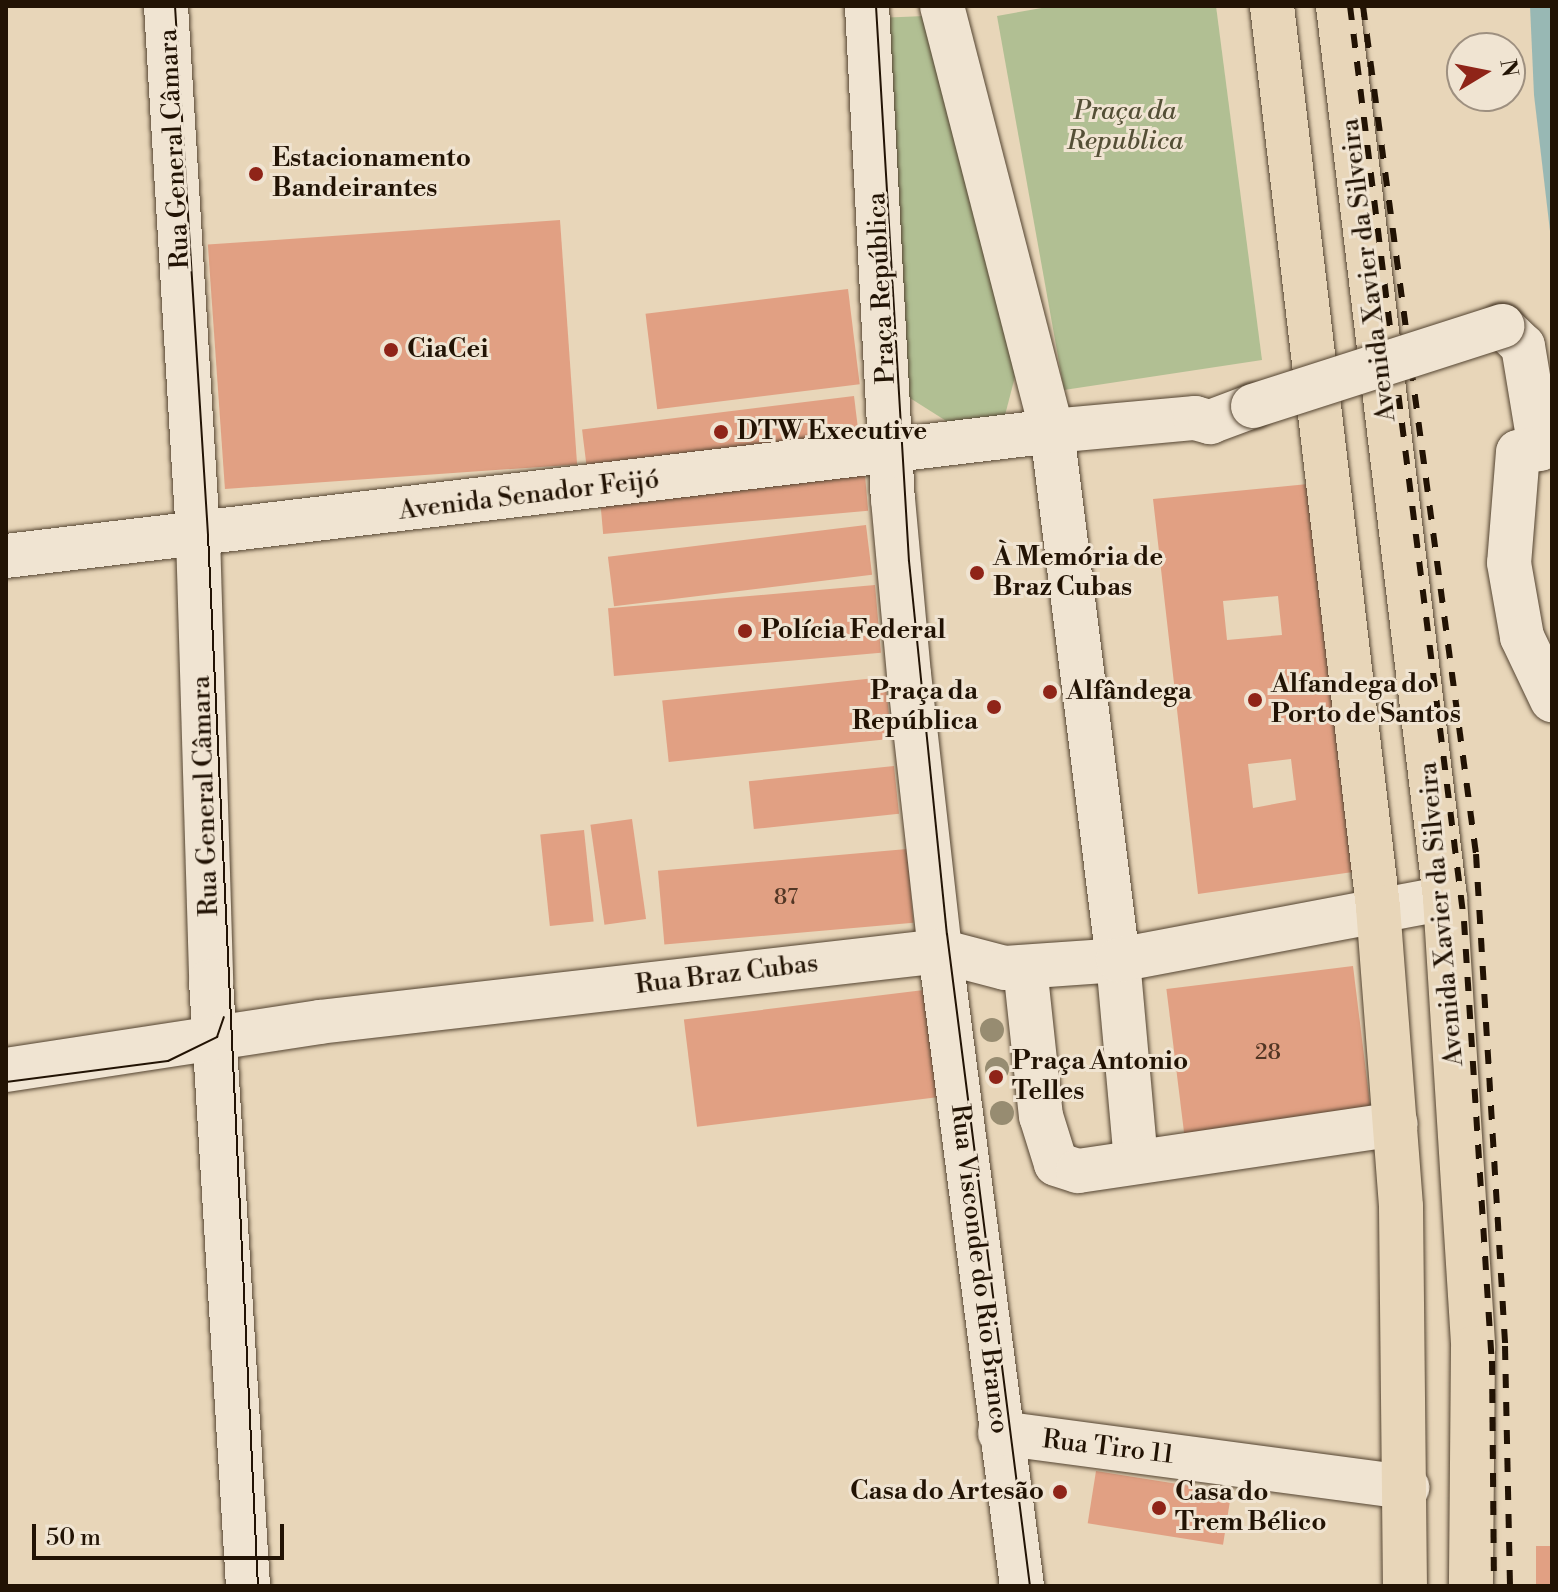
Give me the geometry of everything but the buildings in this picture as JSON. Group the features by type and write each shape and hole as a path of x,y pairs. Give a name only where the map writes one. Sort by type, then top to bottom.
{"main road":[{"path":"1272,6 1378,907 1396,1124 1407,1487 1405,1586"},
{"name":"Avenida Xavier da Silveira","path":"1338,6 1445,898 1473,1348 1471,1586"}],"street":[{"name":"Rua General Câmara","path":"166,6 198,536 217,1037 248,1586"},
{"name":"Praça República","path":"867,6 890,451 940,951"},
{"path":"942,6 1052,431 1118,960 1136,1160"},
{"name":"Avenida Senador Feijó","path":"6,556 198,536 1052,431 1195,418 1210,422 1502,326 1523,346 1540,449 1518,452 1509,563 1522,637 1552,700"},
{"name":"Rua Braz Cubas","path":"6,1070 194,1045 217,1037 940,951 987,965 1025,967 1118,960 1246,939 1378,907 1445,898"},
{"name":"Rua Visconde do Rio Branco","path":"940,951 1022,1586"},
{"path":"1025,967 1041,1116 1056,1164 1078,1171 1136,1160 1396,1124"},
{"name":"Rua Tiro 11","path":"1000,1433 1407,1487"}],"green space":[{"name":"Praça da Republica","path":"1053,6 1216,6 1262,360 1064,390 997,16"},
{"path":"925,16 1017,369 1004,419 951,424 902,393 877,18"}],"water":[{"path":"1530,6 1552,6 1552,248 1534,95"}],"tram line":[{"path":"175,6 208,535 258,1586"},
{"path":"876,6 909,561 947,934 1030,1586"},
{"path":"6,1082 168,1061 217,1037 224,1017"}],"railway":[{"path":"1350,6 1464,921 1492,1361 1494,1586"},
{"path":"1363,6 1476,854 1505,1346 1510,1586"}],"place":[{"name":"Estacionamento Bandeirantes","path":"256,174"},
{"name":"CiaCei","path":"391,350"},
{"name":"DTW Executive","path":"721,432"},
{"name":"À Memória de Braz Cubas","path":"977,573"},
{"name":"Polícia Federal","path":"745,631"},
{"name":"Alfândega","path":"1050,692"},
{"name":"Alfandega do Porto de Santos","path":"1255,700"},
{"name":"Praça da República","path":"994,707"},
{"name":"Praça Antonio Telles","path":"996,1077"},
{"name":"Casa do Artesão","path":"1060,1492"},
{"name":"Casa do Trem Bélico","path":"1159,1508"}]}
